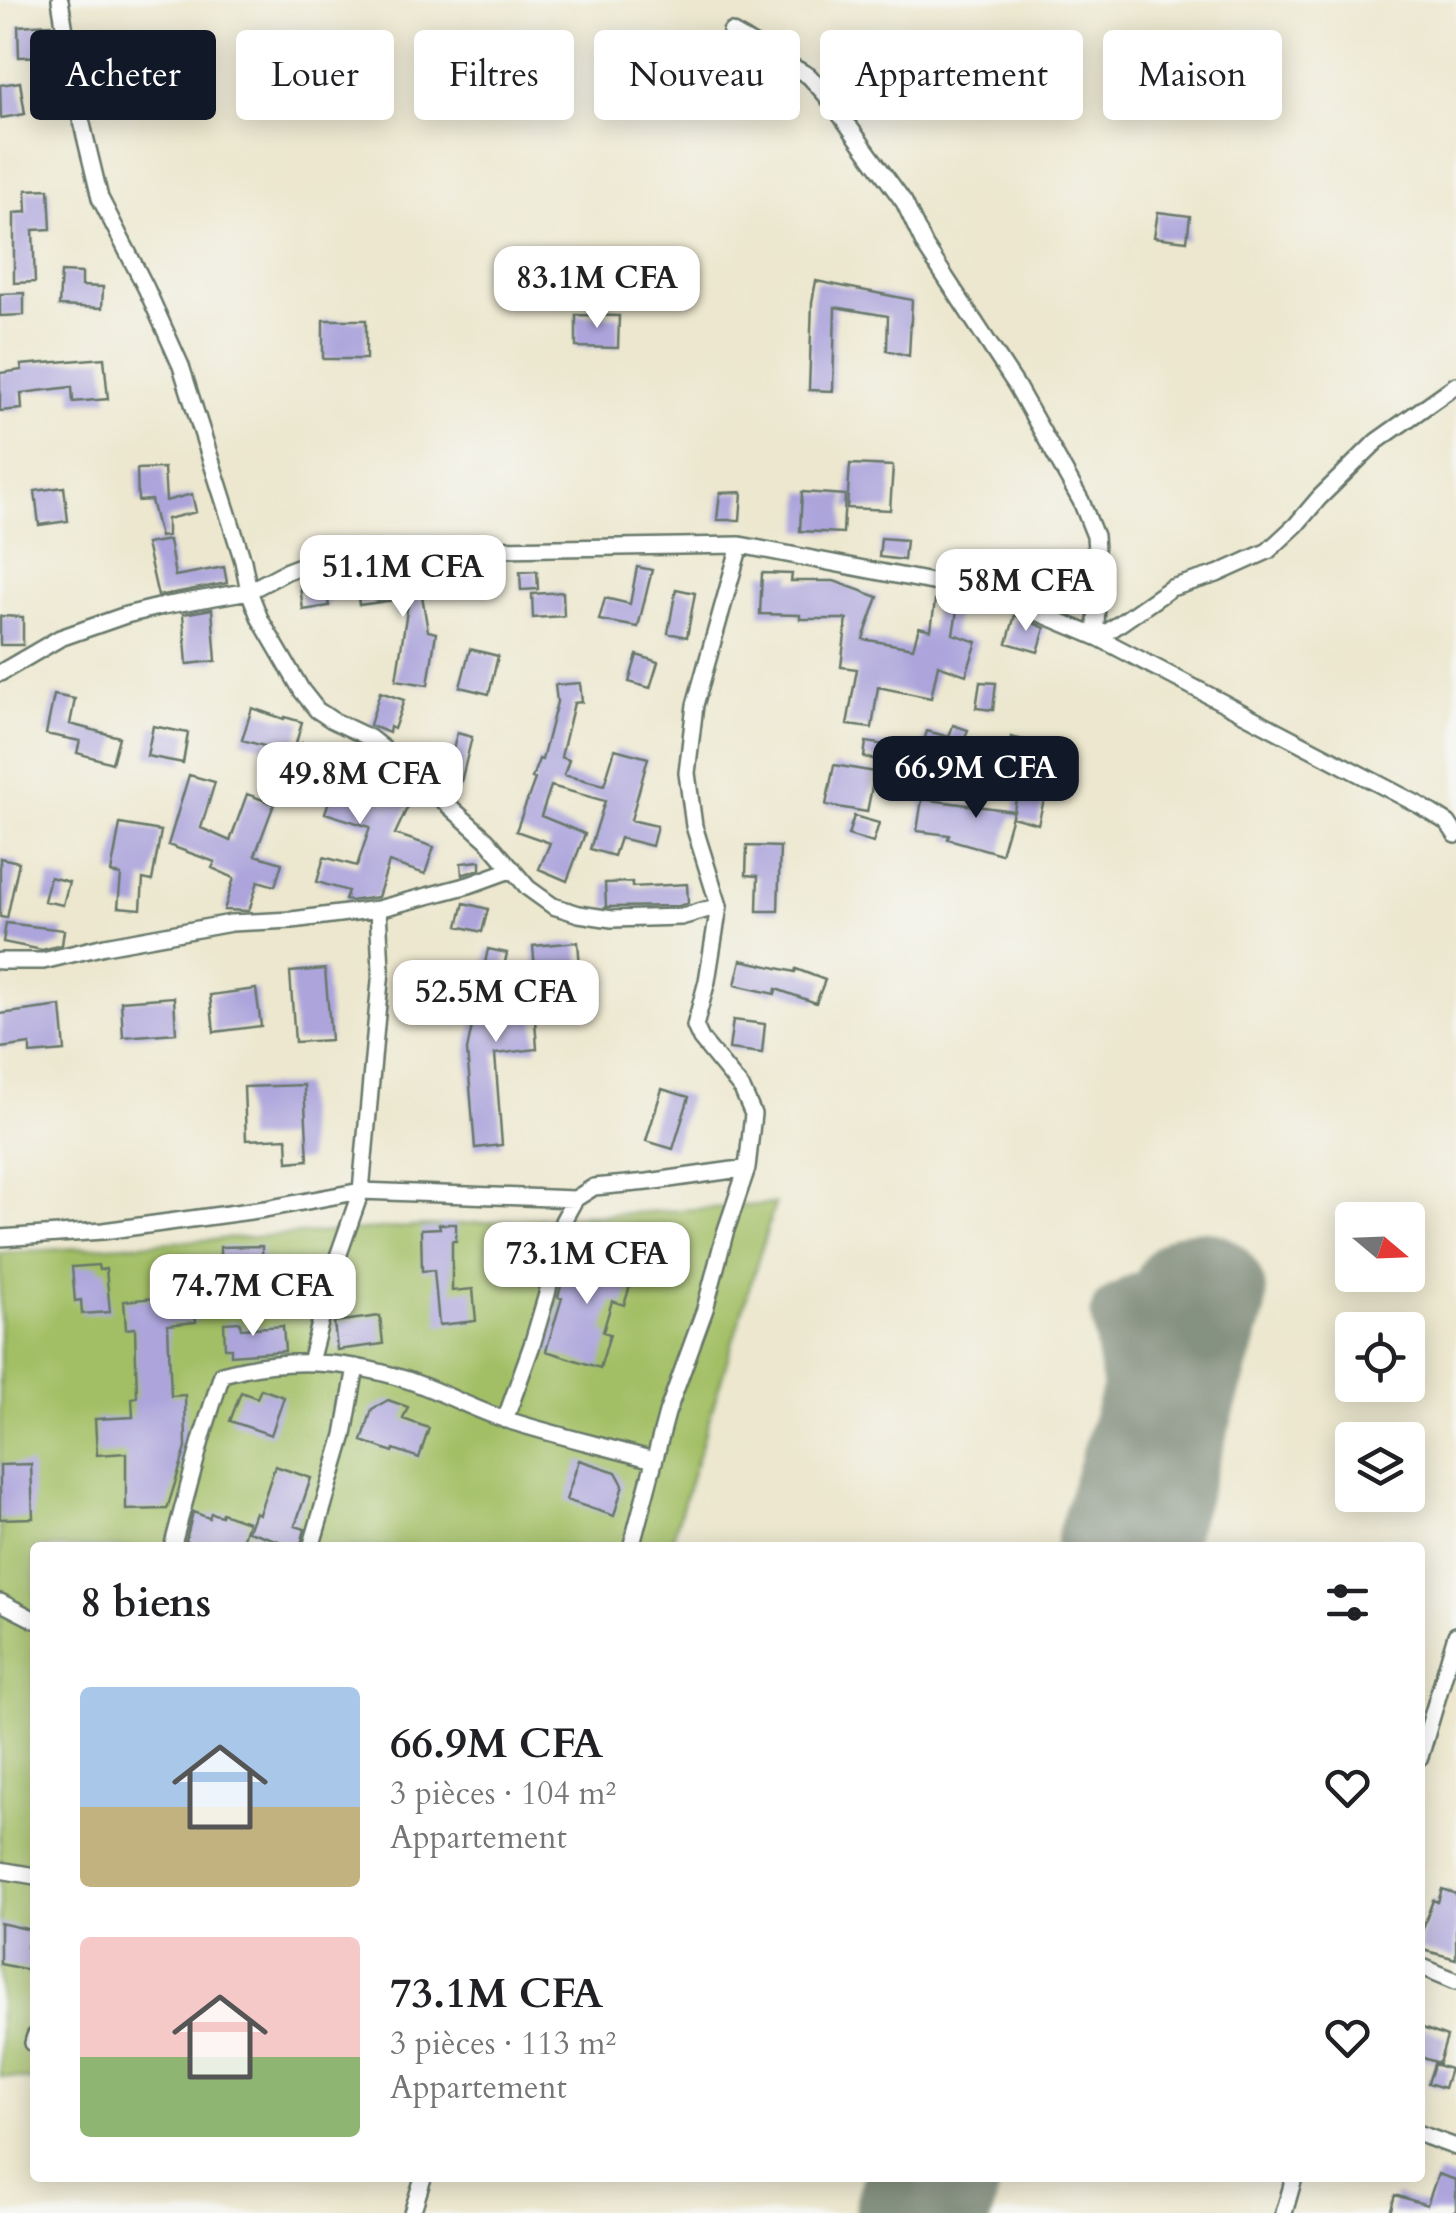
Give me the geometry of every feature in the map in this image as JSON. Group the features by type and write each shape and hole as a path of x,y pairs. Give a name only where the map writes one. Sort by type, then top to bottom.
{"street":[{"path":"60,0 76,99 100,198 181,366 249,591 272,644 302,691 317,710 370,738 400,762 487,840 528,888 553,906 612,919 681,917 719,906"},
{"path":"800,71 826,95 904,202 925,246 1016,385 1081,502 1095,536 1099,638"},
{"path":"1099,638 1171,588 1268,551 1377,441 1456,385"},
{"path":"632,1542 653,1460 706,1310 725,1233 747,1168 754,1114 742,1089 701,1039 696,1026 719,906 694,826 687,773 694,705 740,546"},
{"path":"0,673 60,638 126,616 249,591 313,561 371,551 740,546 994,594 1099,638 1419,805 1448,824 1456,836"},
{"path":"0,960 43,961 231,923 378,909 513,869"},
{"path":"310,1362 335,1266 361,1191 381,970 378,909"},
{"path":"505,1420 542,1311 563,1221 575,1199 594,1187 747,1168"},
{"path":"0,1238 103,1231 361,1191 575,1199"},
{"path":"174,1542 222,1374 254,1366 310,1362 356,1367 406,1380 505,1420 653,1460"},
{"path":"314,1542 344,1435 356,1367"},
{"path":"0,1602 30,1617"},
{"path":"1425,1740 1456,1636"},
{"path":"0,1870 30,1875"},
{"path":"1425,1968 1456,1981"},
{"path":"1425,2136 1456,2147"},
{"path":"412,2213 422,2182"},
{"path":"1284,2213 1293,2182"}],"green space":[{"path":"775,1204 672,1542 30,1542 30,2080 0,2076 0,1253"}],"building":[{"path":"51,24 51,30 30,30 30,57 19,57 18,26"},
{"path":"20,82 25,114 1,118 0,85"},
{"path":"49,189 51,229 33,230 35,282 14,283 14,213 27,212 26,190"},
{"path":"1158,212 1190,216 1187,241 1154,237"},
{"path":"61,272 82,273 82,286 103,287 102,308 59,306"},
{"path":"816,281 912,300 909,356 887,350 888,316 835,307 833,391 809,390"},
{"path":"24,293 24,315 0,316 0,294"},
{"path":"576,315 619,316 618,348 576,347"},
{"path":"323,320 366,320 366,359 323,359"},
{"path":"104,358 108,399 73,402 72,387 21,393 22,409 0,411 0,373 22,370 21,365"},
{"path":"850,464 893,466 890,510 847,508"},
{"path":"164,468 166,501 192,494 196,512 167,519 167,536 160,537 151,500 138,501 137,469"},
{"path":"64,487 68,521 39,525 35,491"},
{"path":"742,492 740,520 717,520 720,493"},
{"path":"802,492 845,495 843,533 800,531"},
{"path":"881,538 906,540 904,560 879,557"},
{"path":"169,540 175,576 224,567 227,583 158,596 146,544"},
{"path":"943,555 963,559 959,576 940,572"},
{"path":"1025,565 1054,575 1044,603 1016,591"},
{"path":"414,566 428,631 436,633 428,685 396,680 409,598 359,605 355,570 382,567 384,580 413,575"},
{"path":"637,567 652,570 638,627 599,620 605,598 630,604"},
{"path":"537,571 538,589 521,590 520,572"},
{"path":"762,573 792,574 791,581 834,581 878,597 863,639 913,648 919,627 931,630 936,594 959,600 953,634 977,642 966,675 938,665 931,698 878,687 872,728 847,725 857,669 841,667 847,619 760,614"},
{"path":"324,574 329,606 303,610 299,578"},
{"path":"1076,578 1087,581 1086,600 1070,594"},
{"path":"676,589 695,593 687,637 668,633"},
{"path":"563,592 564,616 533,618 532,594"},
{"path":"212,609 216,661 187,664 183,614"},
{"path":"1015,615 1045,628 1038,652 1007,643"},
{"path":"0,616 23,617 23,645 0,645"},
{"path":"470,649 498,656 489,694 460,687"},
{"path":"637,655 658,662 650,688 629,682"},
{"path":"980,682 996,683 993,710 976,708"},
{"path":"580,683 582,702 574,703 561,757 569,760 564,775 604,785 615,749 648,758 631,820 657,826 652,846 620,838 614,856 590,849 605,801 551,786 541,816 585,834 567,881 539,869 550,843 516,831 535,779 532,778 539,759 542,760 557,702 555,685"},
{"path":"380,692 404,700 389,733 370,725"},
{"path":"54,695 75,699 70,724 119,737 112,763 77,753 80,741 46,734"},
{"path":"252,708 302,722 293,754 242,740"},
{"path":"953,725 968,730 958,758 993,763 989,789 916,768 927,731 949,737"},
{"path":"153,726 188,733 183,763 147,756"},
{"path":"457,733 472,737 459,790 453,750"},
{"path":"1011,737 1028,741 1024,756 1007,752"},
{"path":"866,742 886,745 883,761 864,757"},
{"path":"302,743 339,757 329,783 379,798 387,783 413,795 395,834 434,847 425,874 389,862 378,897 350,901 345,900 348,891 317,882 324,857 357,866 370,827 325,813 329,801 286,785"},
{"path":"834,765 875,772 867,812 826,805"},
{"path":"189,775 215,782 201,828 230,841 247,794 274,804 255,855 282,863 275,886 258,881 249,911 224,910 234,878 212,868 215,862 168,845"},
{"path":"1017,794 1044,800 1038,824 1012,817 1013,812 1001,854 948,839 949,835 917,831 922,799 1014,811"},
{"path":"854,816 879,823 873,843 848,835"},
{"path":"120,824 161,831 152,881 143,879 141,909 118,907 121,875 111,873"},
{"path":"747,846 780,847 778,911 757,911 758,876 746,875"},
{"path":"0,858 19,862 7,918 0,917"},
{"path":"480,861 480,869 462,875 461,863"},
{"path":"50,877 69,882 63,905 44,901"},
{"path":"632,882 632,887 687,884 688,903 606,907 605,883"},
{"path":"464,903 488,909 482,932 458,926"},
{"path":"6,923 64,930 62,945 42,950 3,942"},
{"path":"578,942 582,991 537,994 533,946"},
{"path":"488,949 507,953 498,994 533,991 537,1049 495,1054 502,1145 475,1148 467,1050"},
{"path":"741,960 795,972 796,969 825,980 816,1003 776,989 775,994 735,985"},
{"path":"325,969 331,1040 295,1042 290,972"},
{"path":"256,989 261,1026 214,1032 210,995"},
{"path":"174,997 176,1033 123,1037 121,1001"},
{"path":"61,1006 65,1051 30,1054 30,1044 0,1048 0,1014"},
{"path":"733,1020 765,1024 762,1053 729,1049"},
{"path":"304,1085 308,1160 288,1162 287,1138 246,1140 244,1087"},
{"path":"662,1089 689,1097 673,1149 646,1141"},
{"path":"439,1224 456,1224 452,1291 473,1289 476,1321 439,1325 434,1270 422,1271 421,1229 440,1228"},
{"path":"262,1246 263,1281 220,1282 220,1247"},
{"path":"571,1250 635,1270 624,1305 612,1301 603,1332 610,1334 600,1368 546,1351"},
{"path":"98,1265 99,1270 106,1269 110,1312 82,1314 81,1300 75,1301 72,1267"},
{"path":"193,1294 196,1322 168,1325 171,1396 185,1395 186,1448 167,1509 126,1510 126,1453 97,1455 95,1419 133,1417 132,1398 137,1397 135,1328 126,1329 124,1301"},
{"path":"380,1316 383,1344 337,1350 334,1322"},
{"path":"240,1322 241,1329 283,1326 285,1351 231,1355 231,1348 225,1348 224,1323"},
{"path":"261,1389 284,1397 271,1435 230,1421 241,1392 257,1398"},
{"path":"388,1400 408,1407 403,1419 429,1428 419,1458 362,1441 372,1409"},
{"path":"579,1460 616,1472 623,1485 614,1516 566,1500"},
{"path":"31,1464 33,1518 0,1519 0,1465"},
{"path":"275,1466 311,1478 295,1526 305,1529 302,1542 282,1542 248,1531 255,1512 259,1514"},
{"path":"193,1512 209,1518 211,1513 222,1513 248,1522 242,1542 186,1542"},
{"path":"1442,1889 1456,1894 1456,1959 1425,1950 1425,1923 1433,1900 1438,1902"},
{"path":"0,1923 30,1930 29,1970 0,1964"},
{"path":"1425,2029 1447,2037 1439,2063 1425,2059"},
{"path":"1434,2064 1450,2069 1444,2088 1428,2083"},
{"path":"1438,2174 1456,2180 1456,2213 1390,2213 1395,2195 1427,2205"}],"taxiway":[{"path":"1134,1512 1136,1427 1118,1313 1156,1296 1170,1297 1191,1308 1206,1326 1213,1348 1206,1379 1161,1425"}],"runway":[{"path":"1125,1542 1199,1298"},
{"path":"922,2213 932,2182"}]}
